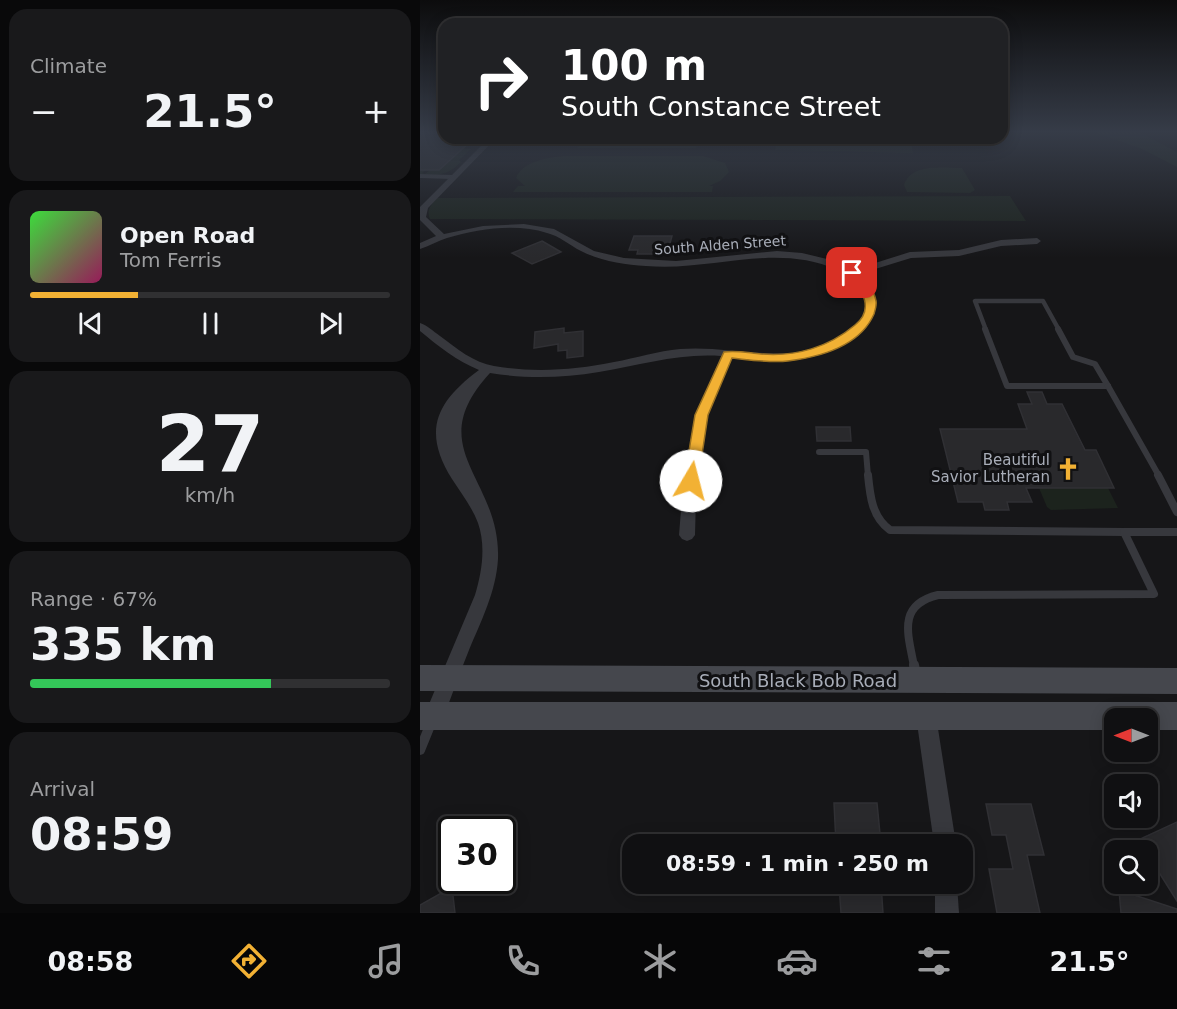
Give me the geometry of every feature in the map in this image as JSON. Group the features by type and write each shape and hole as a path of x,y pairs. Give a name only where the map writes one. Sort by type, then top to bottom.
{"main road":[{"name":"South Black Bob Road","path":"420,678 1177,681"},
{"path":"427,716 1177,716"}],"street":[{"path":"442,237 426,223 421,213 431,198 456,174"},
{"name":"South Alden Street","path":"420,246 442,237 488,228 524,226 549,230 584,249 619,260 680,264 759,254 787,253 828,261 852,273"},
{"path":"420,326 449,349 487,369 533,373 588,371 667,354 708,352 758,358 788,357 817,352 843,341 864,323 872,301 867,289 852,273 910,255 959,253 1001,243 1037,241"},
{"path":"687,535 689,498 702,415 728,354"},
{"path":"427,716 449,677 478,606 489,572 490,542 482,516 447,458 442,443 441,428 446,412 454,399 467,384 487,369"},
{"path":"926,716 944,834"},
{"path":"946,894 947,913"}],"lane":[{"path":"420,176 453,177"},
{"path":"1108,386 1007,386 975,301 1043,301 1073,357 1095,363 1162,481 1177,512"},
{"path":"819,452 866,452 874,514 882,526 890,530 902,532 1177,532"},
{"path":"917,680 908,616 912,606 923,597 938,595 1154,594 1124,532"},
{"path":"420,750 427,716"}],"shaded area":[{"path":"518,174 727,174 720,181 709,186 713,186 712,192 513,192 518,186 525,186 516,178"},
{"path":"912,174 965,174 975,190 970,193 907,192 904,185"},
{"path":"1010,196 1026,221 430,219 429,213 431,205 437,198"},
{"path":"1039,488 1108,488 1118,508 1051,510 1047,507"}],"building":[{"path":"634,236 672,236 667,254 637,254 638,250 629,250"},
{"path":"542,241 561,252 532,264 512,253"},
{"path":"564,328 564,333 583,331 583,356 567,358 567,350 558,351 558,344 534,348 535,332"},
{"name":"Beautiful Savior Lutheran","path":"1027,392 1042,392 1047,404 1062,404 1085,450 1096,450 1114,488 1026,488 1032,502 1007,502 1009,510 985,510 983,502 958,502 940,429 1027,429 1018,404 1032,404"},
{"path":"816,427 850,427 851,441 817,441"},
{"path":"834,803 877,803 880,834 836,834"},
{"path":"986,804 1031,804 1044,855 1027,855 1040,913 997,913 989,869 1013,869 1006,835 992,835"},
{"path":"1177,822 1177,901 1158,871 1158,840 1138,840"},
{"path":"440,894 453,894 455,913 420,913 420,905"},
{"path":"840,894 882,894 883,913 841,913"},
{"path":"1119,894 1131,894 1177,909 1177,913 1121,913"}],"place":[{"name":"Beautiful Savior Lutheran","path":"1068,469"}],"route":[{"path":"691,481 702,415 708,396 728,354 764,358 788,357 811,354 843,341 864,323 872,301 867,289 852,273"}]}
